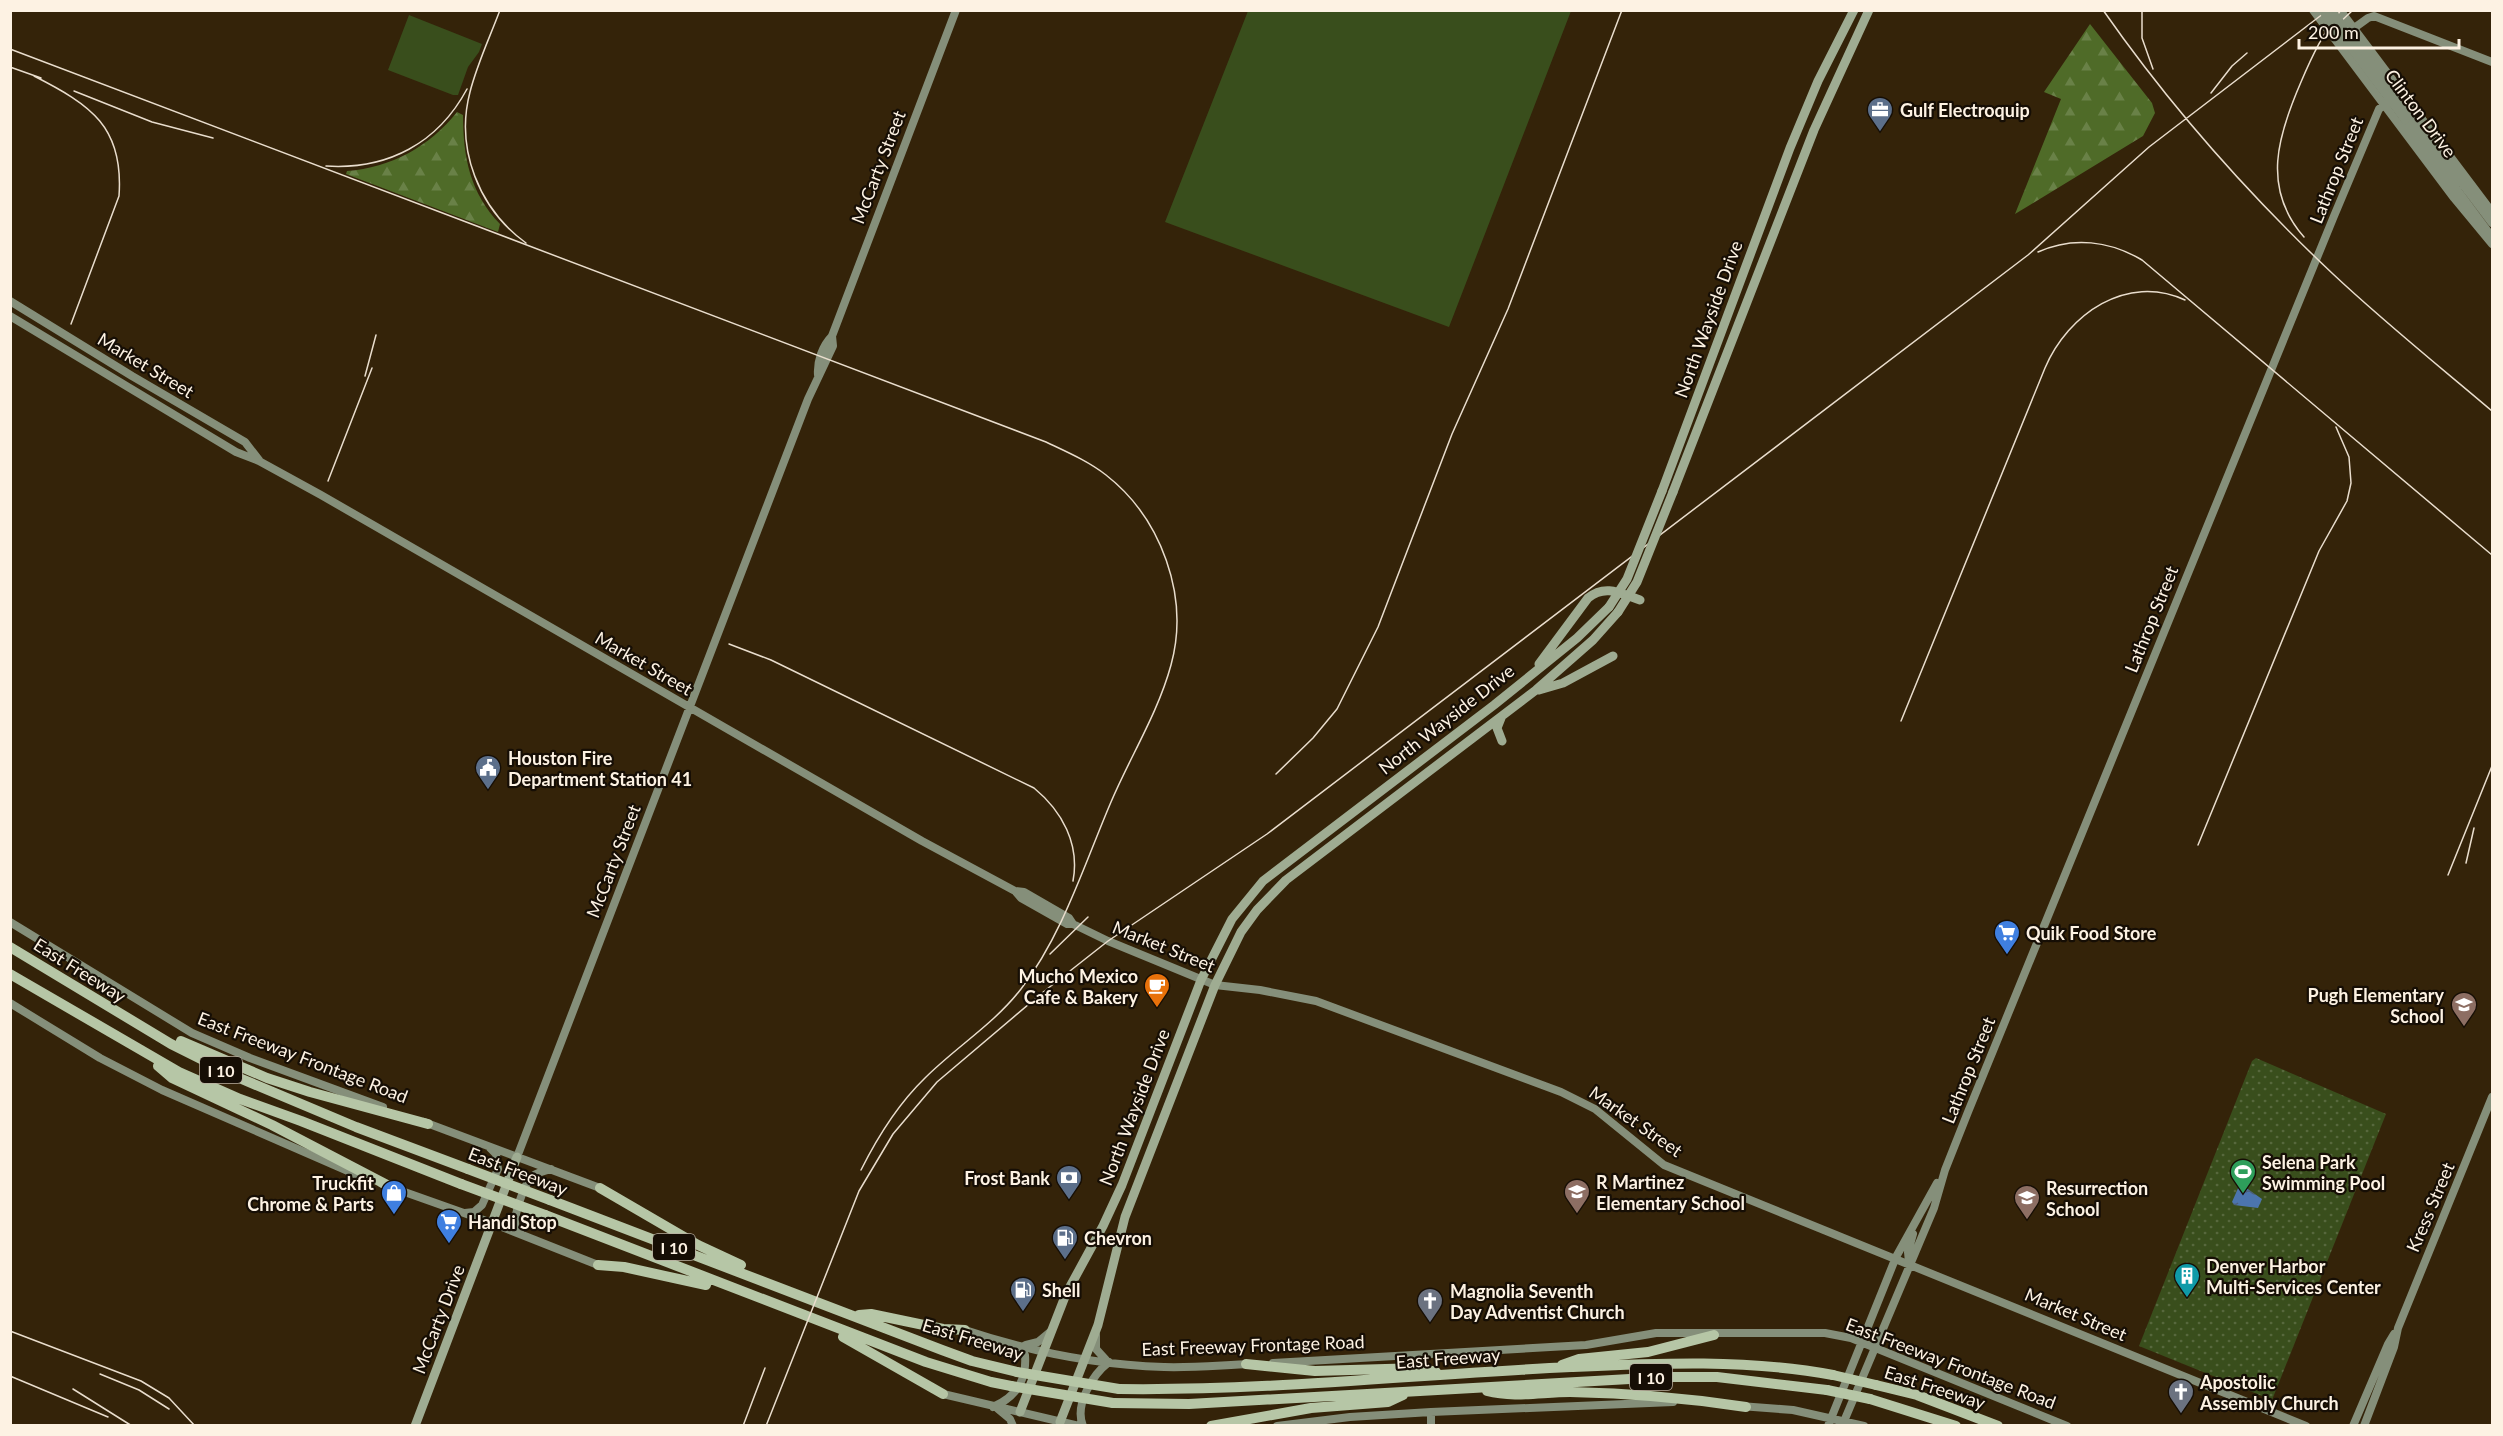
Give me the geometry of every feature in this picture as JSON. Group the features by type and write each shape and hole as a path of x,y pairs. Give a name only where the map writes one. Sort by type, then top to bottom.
{"highway":[{"name":"East Freeway","path":"10,946 171,1044 237,1077 356,1127 972,1361 1017,1372 1119,1389 1201,1390 1552,1368 1708,1362 1783,1367 1833,1375 1917,1395 1998,1425"},
{"name":"East Freeway","path":"10,974 147,1056 240,1099 301,1120 764,1301 926,1362 991,1382 1113,1402 1189,1404 1675,1377 1717,1377 1827,1390 1870,1399 1956,1425"},
{"path":"121,1015 267,1078 428,1124"},
{"path":"147,1056 172,1078 272,1125 387,1185"},
{"path":"600,1188 698,1245 768,1275 797,1294"},
{"path":"598,1266 624,1267 677,1278 764,1301"},
{"path":"780,1307 860,1346 943,1394"},
{"path":"853,1315 871,1314 943,1329 965,1330"},
{"path":"1552,1368 1578,1359 1648,1352 1714,1335"},
{"path":"1246,1364 1315,1371 1421,1368 1448,1374"},
{"path":"1475,1388 1503,1395 1567,1392 1654,1395 1746,1407"},
{"path":"1211,1425 1311,1408 1388,1402 1410,1392"}],"main road":[{"name":"McCarty Street","path":"517,1157 818,375 817,367 826,343 832,336 956,10"},
{"path":"1834,48 1846,10"},
{"name":"North Wayside Drive","path":"1014,1425 1066,1294 1103,1226 1122,1185 1201,980 1232,919 1263,882 1577,638 1609,607 1627,579 1786,158 1834,48 1854,10"},
{"name":"North Wayside Drive","path":"1060,1424 1098,1325 1125,1217 1215,985 1241,932 1257,910 1286,880 1536,690 1593,640 1618,612 1637,582 1647,559 1818,121 1869,10"},
{"path":"2313,10 2454,198 2493,244"},
{"name":"Clinton Drive","path":"2322,10 2493,223"},
{"name":"Clinton Drive","path":"2331,10 2493,237"},
{"path":"2340,10 2493,213"},
{"path":"2336,42 2373,16 2493,62"},
{"name":"Lathrop Street","path":"1843,1423 1934,1208 1945,1170 2379,109 2402,92"},
{"name":"Market Street","path":"10,301 245,442 259,461"},
{"name":"Market Street","path":"10,316 236,452 259,461 922,841 1015,891 1024,892 1069,918 1072,924 1215,985 1290,995 1316,1001 1561,1092 1595,1109 1664,1165 1896,1257 2306,1425"},
{"path":"1532,673 1588,598 1596,591 1610,590 1640,600"},
{"path":"1536,690 1563,683 1613,656"},
{"path":"1501,716 1497,728 1502,741"},
{"name":"East Freeway Frontage Road","path":"10,922 125,994 202,1038 260,1062 600,1188"},
{"path":"10,1002 100,1058 162,1090 356,1174 492,1223 598,1266"},
{"name":"Kress Street","path":"2353,1425 2388,1344 2398,1328 2493,1097"},
{"path":"465,1213 474,1212 482,1205 498,1169 496,1154 486,1144"},
{"name":"McCarty Drive","path":"416,1425 517,1157"},
{"path":"527,1237 516,1229 514,1218 528,1180 534,1174 551,1169"},
{"name":"Lathrop Street","path":"1829,1421 1863,1343 1896,1257 1945,1170"},
{"path":"1910,1263 1908,1252 1916,1220"},
{"path":"943,1394 1060,1424 1081,1425 1080,1415 1088,1390 1096,1374 1109,1362 1099,1355 1096,1349 1098,1325"},
{"name":"Kress Street","path":"2364,1425 2394,1347 2398,1328"},
{"path":"1012,1344 1031,1345 1053,1329"},
{"name":"East Freeway Frontage Road","path":"965,1330 1044,1352 1109,1362 1166,1367 1586,1345 1656,1333 1714,1335 1825,1333 1851,1338 2067,1425"},
{"path":"992,1407 1012,1397 1020,1382 1025,1355 1012,1344"},
{"path":"1277,1425 1350,1417 1431,1412 1652,1402 1793,1410 1829,1421 1864,1425"},
{"path":"992,1407 1003,1412 1014,1425"},
{"path":"1431,1412 1431,1425"}],"green space":[{"path":"1248,11 1571,11 1449,327 1165,222"},
{"path":"409,15 482,44 468,67 458,95 388,70"},
{"path":"2090,24 2152,103 2155,113 2143,136 2015,214 2061,99 2044,92"},
{"path":"457,112 463,115 470,174 482,200 500,224 498,232 346,174 347,171 379,165 408,153 435,135"},
{"path":"2256,1058 2386,1114 2272,1400 2139,1346 2252,1061"}],"water":[{"path":"2242,1185 2262,1199 2258,1208 2234,1205 2232,1202 2239,1186"}],"railway":[{"path":"500,10 470,92 466,113 466,135 469,156 484,195 495,213 526,243"},
{"path":"1276,774 1313,738 1337,709 1378,627 1452,434 1508,309 1622,10"},
{"path":"2103,10 2183,115 2301,244 2392,327 2492,411"},
{"path":"2142,10 2142,38 2153,69"},
{"path":"766,1426 859,1191 893,1134 937,1082 1042,993 1108,941 1267,834 2028,255 2149,147 2328,10"},
{"path":"2304,237 2282,200 2278,180 2281,141 2293,102 2309,63 2323,36 2341,10"},
{"path":"2337,25 2353,10"},
{"path":"10,49 1046,442 1085,461 1106,475 1142,513 1156,536 1166,560 1177,612 1176,639 1171,665 1159,700 1118,785 1061,922 1036,968 999,1013 915,1088 881,1133 861,1170"},
{"path":"2211,93 2232,66 2247,53"},
{"path":"10,67 41,78"},
{"path":"34,76 72,97 100,121 116,152 119,172 119,196 71,324"},
{"path":"326,166 370,163 390,158 409,149 441,124 467,89"},
{"path":"74,91 152,122 213,138"},
{"path":"2038,252 2078,242 2117,248 2142,260 2492,555"},
{"path":"1901,721 2055,348 2084,316 2121,295 2142,292 2163,293 2185,300"},
{"path":"365,376 376,335"},
{"path":"328,481 372,368"},
{"path":"2198,845 2319,551 2347,501 2351,483 2349,457 2336,427"},
{"path":"729,644 771,660 1034,788 1053,807 1067,829 1074,854 1073,881"},
{"path":"2448,875 2492,766"},
{"path":"2466,863 2474,828"},
{"path":"1050,954 1088,917"},
{"path":"10,1331 141,1381 169,1398 195,1426"},
{"path":"743,1426 765,1368"},
{"path":"100,1374 139,1390 169,1409"},
{"path":"10,1376 108,1417"},
{"path":"73,1389 132,1426"}],"place":[{"name":"Gulf Electroquip","path":"1880,133"},
{"name":"Houston Fire Department Station 41","path":"488,791"},
{"name":"Quik Food Store","path":"2007,956"},
{"name":"Mucho Mexico Cafe & Bakery","path":"1157,1009"},
{"name":"Pugh Elementary School","path":"2464,1028"},
{"name":"Selena Park Swimming Pool","path":"2243,1195"},
{"name":"Frost Bank","path":"1069,1201"},
{"name":"R Martinez Elementary School","path":"1577,1215"},
{"name":"Truckfit Chrome & Parts","path":"394,1216"},
{"name":"Resurrection School","path":"2027,1221"},
{"name":"Handi Stop","path":"449,1245"},
{"name":"Chevron","path":"1065,1261"},
{"name":"Denver Harbor Multi-Services Center","path":"2187,1299"},
{"name":"Shell","path":"1023,1313"},
{"name":"Magnolia Seventh Day Adventist Church","path":"1430,1324"},
{"name":"Apostolic Assembly Church","path":"2181,1415"}]}
